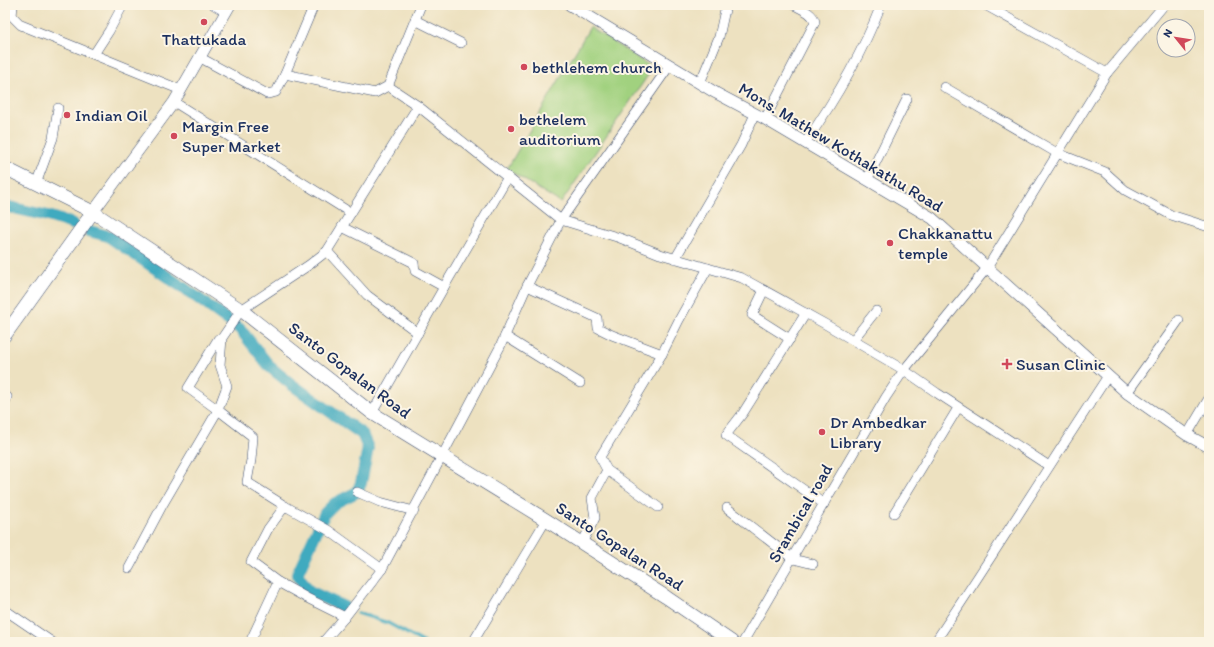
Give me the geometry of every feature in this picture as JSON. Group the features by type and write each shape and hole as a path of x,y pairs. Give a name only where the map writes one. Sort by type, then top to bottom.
{"main road":[{"name":"Santo Gopalan Road","path":"5,168 93,212 372,413 546,520 666,597 732,642"},
{"path":"5,336 93,212"}],"street":[{"path":"13,5 12,16 21,25 181,90"},
{"path":"94,54 109,32 123,5"},
{"path":"93,212 174,102 228,9 214,5"},
{"path":"199,57 267,94 276,92 314,5"},
{"path":"285,74 375,93 388,86 421,5"},
{"name":"Mons. Mathew Kothakathu Road","path":"570,5 716,93 765,119 932,218 1127,393 1187,435 1209,447"},
{"path":"700,83 719,37 726,5"},
{"path":"765,119 815,22 811,14 794,5"},
{"path":"805,143 830,106 872,28 881,5"},
{"path":"985,5 1107,73"},
{"name":"Srambical road","path":"743,642 793,559 886,397 904,370 987,268 1107,73 1164,5"},
{"path":"415,20 461,43"},
{"path":"323,642 345,617 382,569 414,511 505,336 527,286 560,220 670,65"},
{"path":"388,86 418,106 560,220 620,238 675,259 742,278 904,370 958,408 1049,466"},
{"path":"944,87 1057,153 1105,172 1125,190 1171,215 1209,227"},
{"path":"867,180 907,99"},
{"path":"174,102 351,213"},
{"path":"129,568 163,504 218,410 226,386 220,365 222,338 238,315 309,265 326,251 418,106"},
{"path":"36,184 53,138 58,108"},
{"path":"675,259 741,145 754,114"},
{"path":"372,413 508,177"},
{"path":"342,227 414,262 415,271 444,287"},
{"path":"326,251 367,295 418,333"},
{"path":"658,507 607,470 600,457 662,354 708,268"},
{"path":"527,286 597,318 598,328 612,335 662,354"},
{"path":"764,290 752,315 790,339"},
{"path":"853,340 876,311"},
{"path":"806,314 743,413 726,435 824,504"},
{"path":"1127,393 1179,320"},
{"path":"505,336 580,383"},
{"path":"218,339 188,388 253,437 247,482 285,506 328,530 382,569"},
{"path":"935,642 1008,532 1108,376"},
{"path":"5,396 8,397 5,402"},
{"path":"1187,435 1209,398"},
{"path":"894,513 958,408"},
{"path":"582,543 595,518 592,498 607,470"},
{"path":"357,492 380,502 414,511"},
{"path":"285,506 268,529 251,562 278,582 345,617"},
{"path":"727,508 793,559 813,564"},
{"path":"473,642 546,520"},
{"path":"250,642 278,582"},
{"path":"5,610 52,642"}],"green space":[{"path":"590,27 653,68 561,203 507,169"}],"waterway":[{"path":"5,206 48,216 73,224"},
{"path":"89,231 108,236 240,329 270,367 291,384 362,434 368,448 361,483 357,492 335,503 325,513 297,574 309,591 344,607"},
{"path":"358,613 388,623 423,642"}],"place":[{"name":"Thattukada","path":"204,22"},
{"name":"bethlehem church","path":"524,67"},
{"name":"Indian Oil","path":"67,115"},
{"name":"bethelem auditorium","path":"511,129"},
{"name":"Margin Free Super Market","path":"174,136"},
{"name":"Chakkanattu temple","path":"890,243"},
{"name":"Susan Clinic","path":"1007,364"},
{"name":"Dr Ambedkar Library","path":"822,432"}]}
